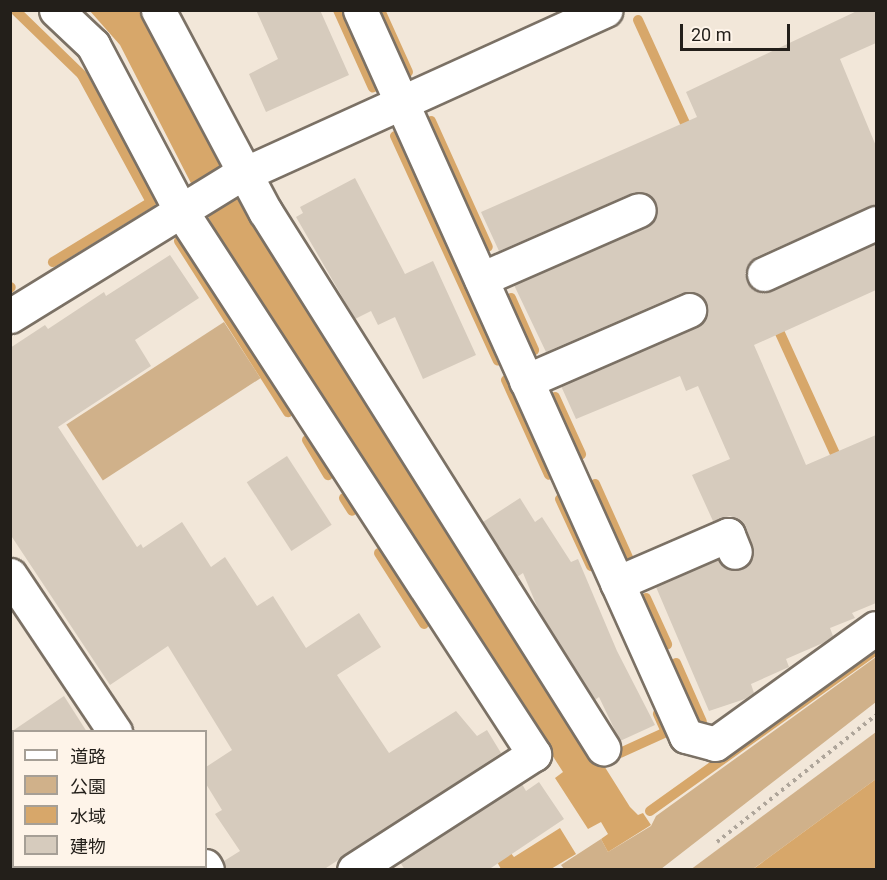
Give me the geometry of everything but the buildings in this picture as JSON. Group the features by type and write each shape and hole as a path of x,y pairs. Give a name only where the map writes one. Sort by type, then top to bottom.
{"street":[{"path":"56,10 93,45 189,206 534,754 354,870"},
{"path":"158,10 239,177 603,748"},
{"path":"360,10 686,736 715,744 876,628"},
{"path":"10,316 239,177 606,10"},
{"path":"481,279 639,210"},
{"path":"764,274 876,223"},
{"path":"526,381 689,310"},
{"path":"617,583 728,535 735,552"},
{"path":"10,575 114,730"}],"path":[{"path":"717,842 876,715"}],"green space":[{"path":"224,322 260,378 103,481 66,424"},
{"path":"876,657 876,702 661,869 564,869 561,865 601,839 608,852 651,826 656,816"},
{"path":"876,732 876,779 753,869 690,870"}],"water":[{"path":"90,11 143,11 379,408 630,807 638,815 643,813 651,825 608,852 601,839 608,834 601,822 588,829 555,778 563,772 214,228 120,45"},
{"path":"876,779 876,869 753,869 756,867"},
{"path":"560,828 576,854 551,869 501,869 496,860 510,852 514,857"}],"waterway":[{"path":"15,10 82,75 151,202 53,262"},
{"path":"338,10 373,88"},
{"path":"380,10 408,72"},
{"path":"638,20 690,134"},
{"path":"431,121 488,247"},
{"path":"395,136 498,361"},
{"path":"179,241 288,412"},
{"path":"511,298 534,350"},
{"path":"774,320 840,465"},
{"path":"506,380 549,475"},
{"path":"555,397 581,454"},
{"path":"307,440 328,475"},
{"path":"595,484 630,562"},
{"path":"344,498 352,511"},
{"path":"560,499 591,566"},
{"path":"379,553 424,624"},
{"path":"646,598 667,644"},
{"path":"650,811 876,650"},
{"path":"676,663 702,722"},
{"path":"620,753 666,732 658,714"}]}
